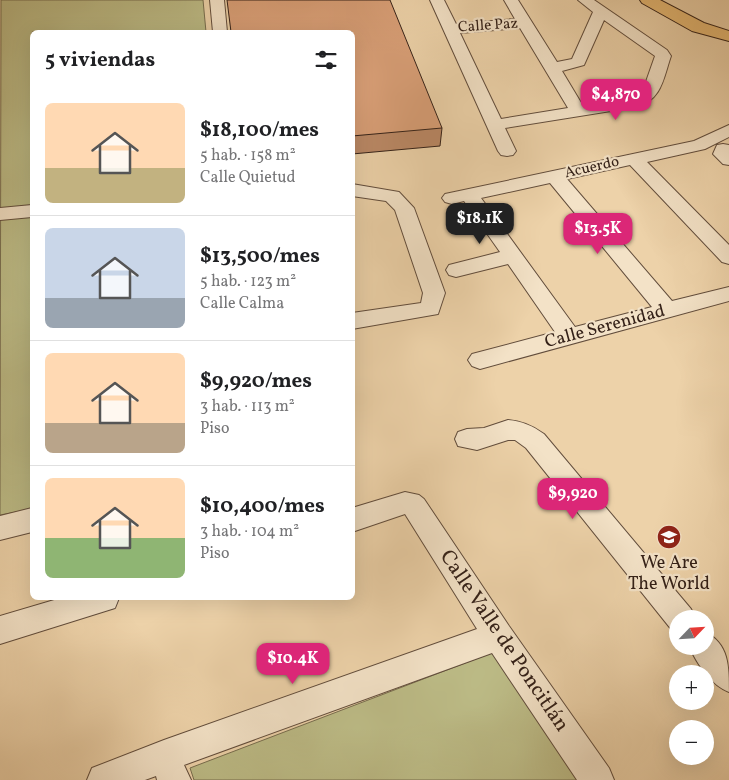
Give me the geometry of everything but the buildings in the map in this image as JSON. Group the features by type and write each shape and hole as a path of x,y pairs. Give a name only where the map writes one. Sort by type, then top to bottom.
{"main road":[{"path":"648,0 698,27 729,36"}],"street":[{"path":"217,0 220,30"},
{"path":"437,0 507,151"},
{"path":"511,0 579,112"},
{"path":"495,125 636,102 648,96 652,90 663,56 658,49 585,0"},
{"path":"553,68 578,62 601,10"},
{"name":"Calle Paz","path":"450,29 525,24"},
{"name":"Acuerdo","path":"460,197 634,159 722,149 729,130"},
{"path":"634,159 729,257"},
{"path":"555,177 667,310"},
{"path":"355,190 392,196 404,208 434,293 430,309 355,321"},
{"path":"460,197 512,256 570,336"},
{"path":"0,214 30,211"},
{"path":"456,270 512,256"},
{"name":"Calle Serenidad","path":"480,360 729,294"},
{"path":"467,439 477,441 508,429 524,431 535,441 674,610"},
{"name":"Calle Valle de Poncitlán","path":"355,519 410,503 415,507 498,636 597,780"},
{"path":"0,528 30,520"},
{"path":"0,630 98,600"},
{"path":"104,780 169,768 498,636"},
{"path":"711,655 729,677"}],"shaded area":[{"path":"1,0 203,0 206,30 30,30 30,509 0,515"},
{"path":"494,652 578,780 194,780 190,768"}],"place":[{"name":"We Are The World","path":"669,537"}]}
